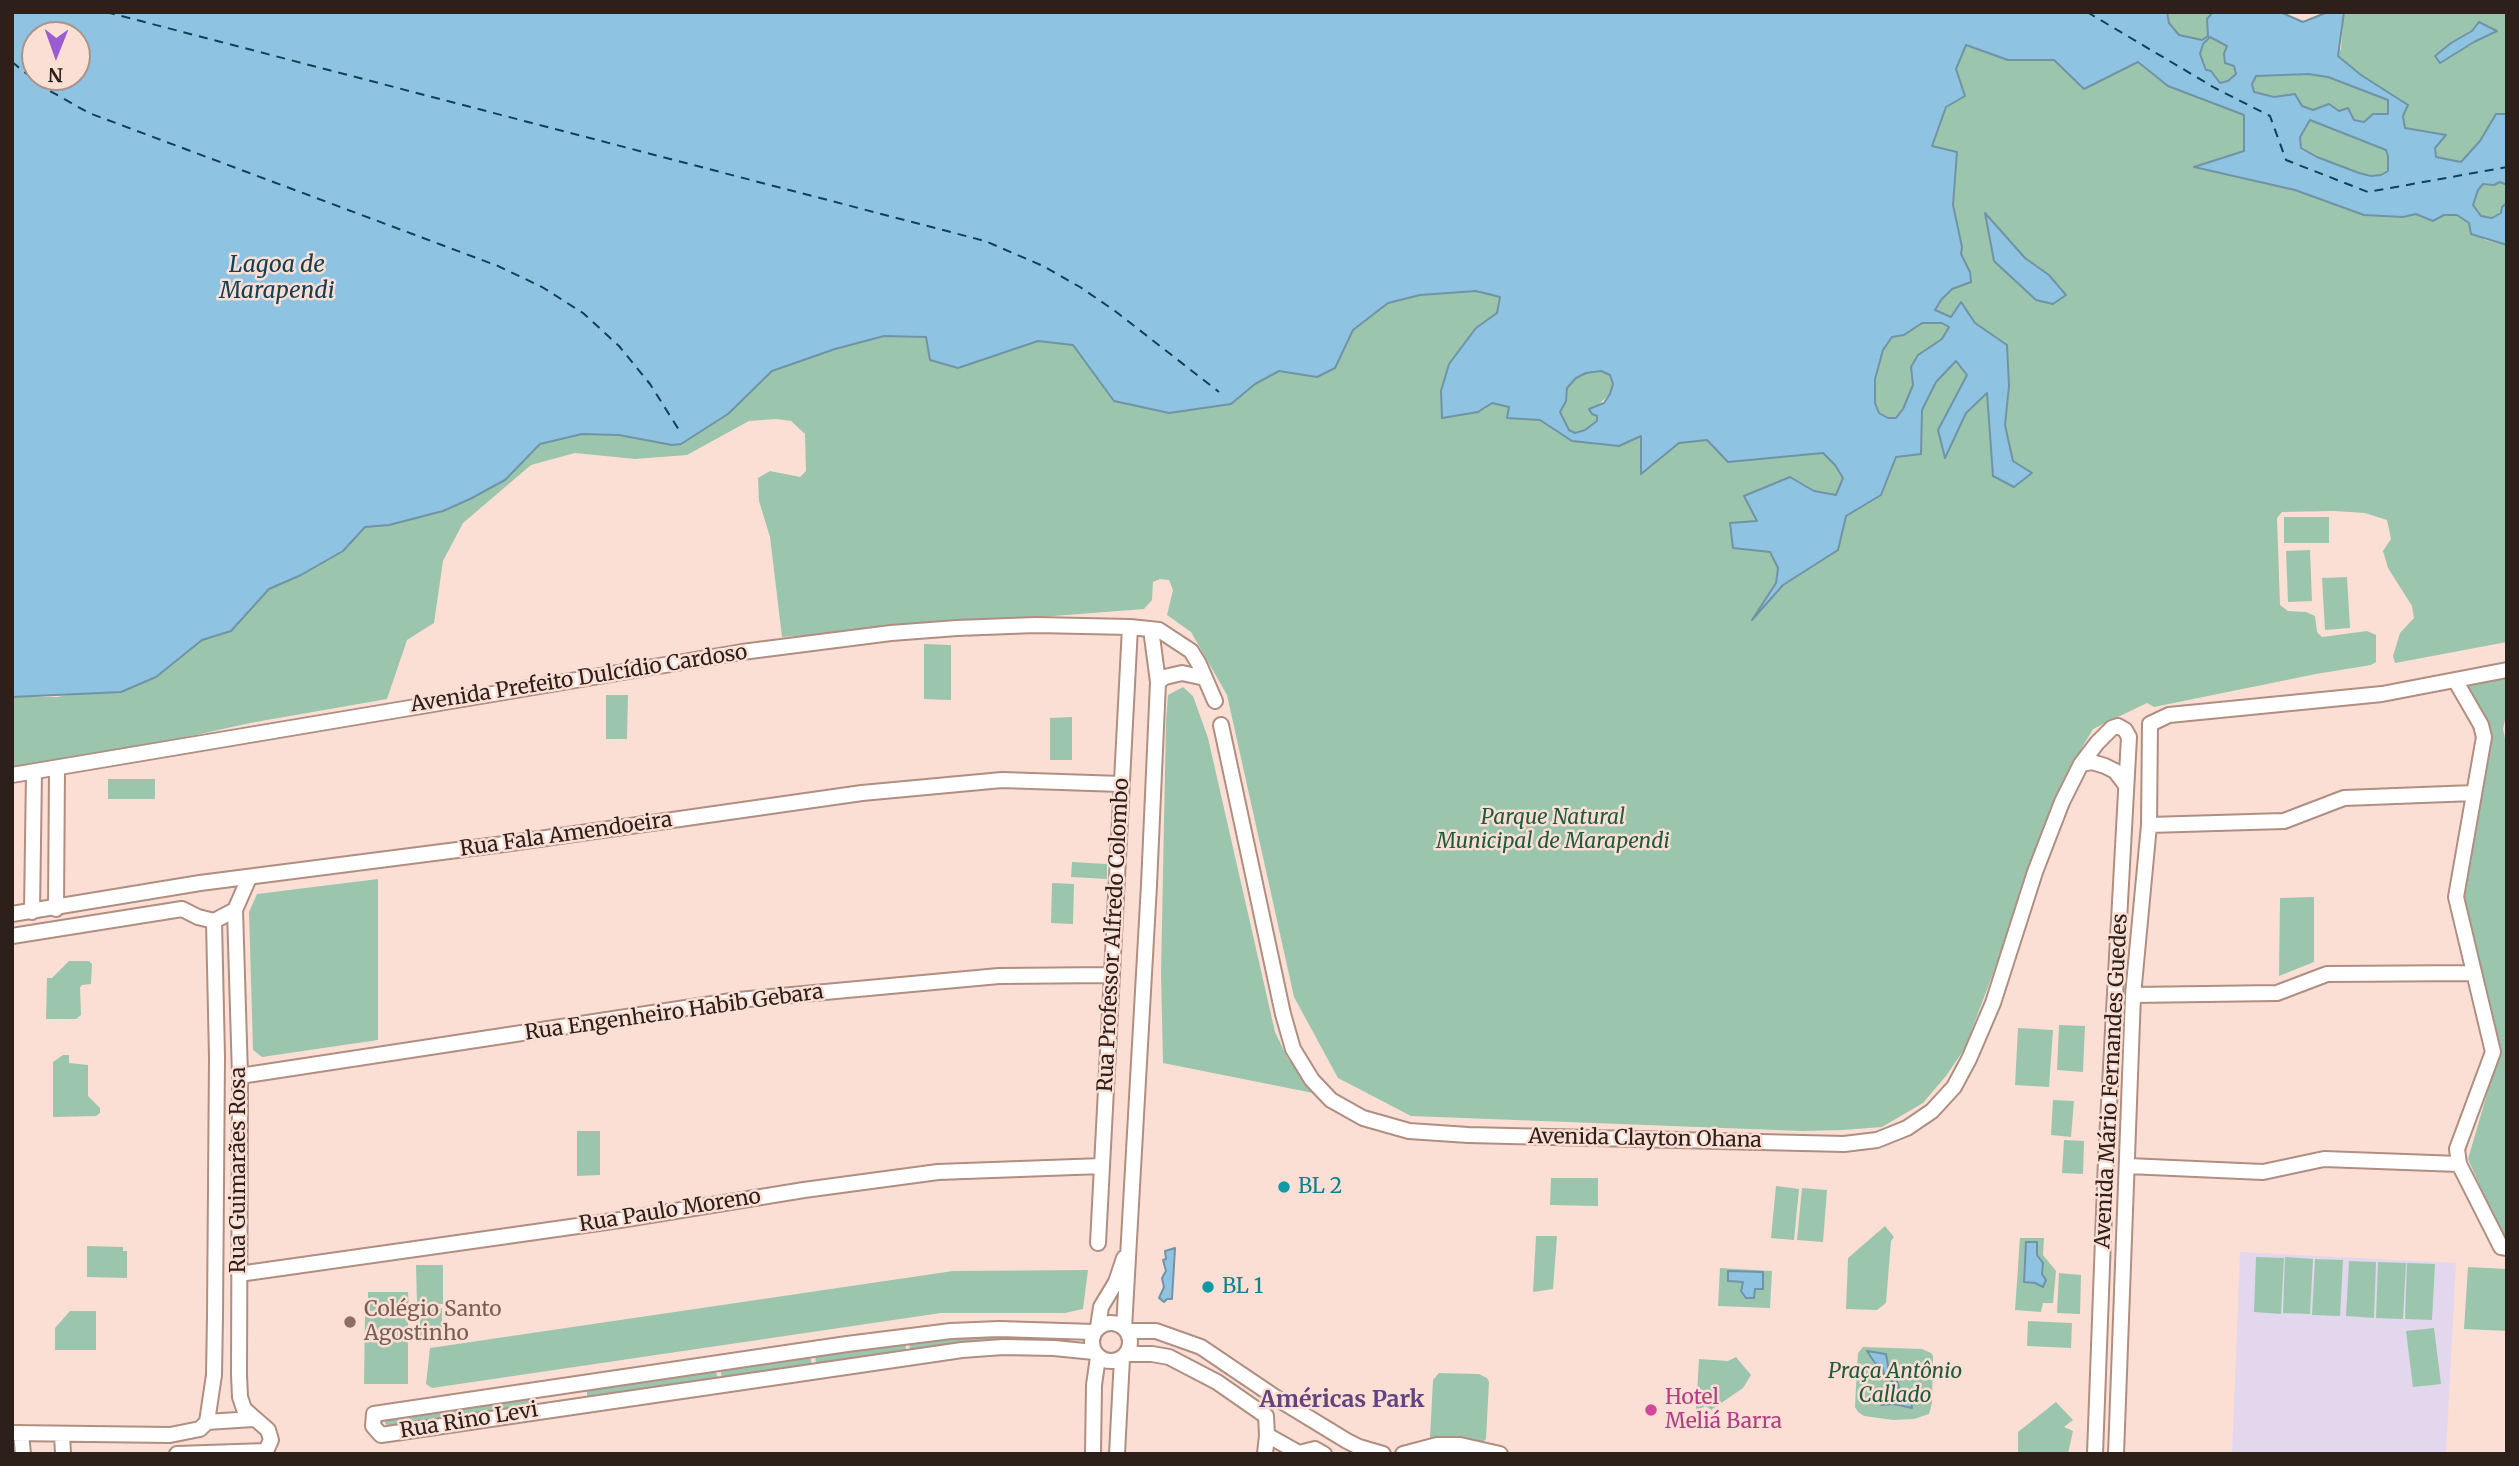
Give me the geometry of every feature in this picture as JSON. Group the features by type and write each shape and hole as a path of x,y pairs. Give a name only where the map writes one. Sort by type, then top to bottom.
{"street":[{"name":"Avenida Prefeito Dulcídio Cardoso","path":"12,775 742,652 891,633 957,628 1036,625 1151,629"},
{"name":"Rua Professor Alfredo Colombo","path":"1098,1243 1130,627"},
{"name":"Rua Professor Alfredo Colombo","path":"1126,1330 1158,682 1151,629"},
{"path":"1151,629 1170,635 1184,645 1199,664 1215,701"},
{"path":"2507,670 2455,680 2481,725 2484,737 2456,897 2493,1052 2457,1149 2459,1164 2501,1247 2507,1248"},
{"path":"1158,682 1165,677 1182,673 1205,678"},
{"name":"Avenida Mário Fernandes Guedes","path":"2116,1454 2133,995 2149,825 2150,724 2169,715 2382,694 2455,680"},
{"name":"Avenida Clayton Ohana","path":"1221,725 1293,1049 1312,1080 1331,1100 1363,1118 1409,1131 1468,1135 1844,1144 1877,1140 1907,1128 1932,1111 1954,1087 1993,1003 2035,872 2062,802 2081,764 2108,732"},
{"name":"Avenida Mário Fernandes Guedes","path":"2095,1454 2106,1159 2128,733 2118,726 2108,732"},
{"path":"2081,764 2092,762 2105,766 2115,771 2125,784"},
{"path":"56,908 57,768"},
{"path":"32,912 34,772"},
{"name":"Rua Fala Amendoeira","path":"12,914 200,883 862,793 1002,780 1121,784"},
{"path":"2149,825 2284,821 2344,798 2474,793"},
{"name":"Rua Guimarães Rosa","path":"214,921 217,1044 214,1375 203,1425 196,1437 198,1454 266,1451 271,1440 268,1430 244,1409 240,1397 240,1076 235,910 250,878"},
{"path":"190,911 190,901 200,883"},
{"path":"12,936 182,909 214,921 235,910"},
{"path":"2133,995 2277,993 2327,974 2474,973"},
{"name":"Rua Engenheiro Habib Gebara","path":"240,1076 737,1000 999,976 1111,975"},
{"path":"2128,1166 2263,1172 2324,1159 2459,1164"},
{"name":"Rua Paulo Moreno","path":"239,1274 939,1172 1102,1166"},
{"name":"Rua Professor Alfredo Colombo","path":"1096,1330 1101,1307 1116,1282 1130,1240"},
{"path":"1093,1454 1096,1355 1091,1342 1096,1330 1112,1323 1126,1330 1156,1331 1201,1348 1278,1399 1359,1447 1383,1454"},
{"name":"Rua Rino Levi","path":"1096,1330 951,1331 374,1414 373,1426 381,1435 962,1350 1003,1347 1054,1348 1096,1355"},
{"path":"1117,1454 1124,1356 1130,1345 1126,1330"},
{"path":"1096,1355 1109,1361 1124,1356 1152,1354 1169,1357 1217,1382 1266,1416"},
{"path":"579,1384 583,1393 583,1404"},
{"path":"1265,1454 1266,1416 1278,1399"},
{"path":"23,1454 17,1433 170,1435 203,1425 253,1419"},
{"path":"1266,1435 1299,1453 1319,1451 1326,1427"},
{"path":"62,1434 63,1454"},
{"path":"1403,1454 1437,1445 1460,1445 1500,1454"},
{"path":"177,1454 198,1454"}],"shaded area":[{"path":"2240,1252 2456,1263 2446,1454 2232,1454"}],"green space":[{"path":"2167,12 2213,12 2207,19 2208,36 2202,40 2179,35 2169,22"},
{"path":"2344,12 2507,12 2507,114 2496,114 2480,141 2461,163 2436,157 2434,148 2445,135 2405,128 2403,116 2408,105 2361,75 2338,56"},
{"path":"2210,37 2227,46 2237,74 2228,81 2220,83 2206,71 2200,54 2203,44"},
{"name":"Parque Natural Municipal de Marapendi","path":"1966,45 2008,60 2054,60 2084,89 2138,62 2168,86 2244,115 2244,151 2196,168 2295,190 2364,215 2403,217 2416,214 2433,221 2444,215 2458,215 2485,240 2507,245 2507,642 2395,663 2393,656 2400,633 2414,618 2412,606 2388,568 2383,551 2391,539 2387,520 2365,513 2282,512 2277,518 2280,605 2288,611 2306,612 2315,616 2317,632 2322,637 2367,631 2376,635 2376,662 2154,707 2147,703 2093,729 2071,766 1965,1048 1923,1103 1882,1127 1802,1131 1411,1116 1338,1078 1294,997 1227,695 1191,632 1167,615 1173,590 1169,580 1160,579 1153,582 1152,600 1144,609 782,637 770,537 759,501 758,478 770,471 800,477 806,471 805,434 791,421 749,421 687,455 635,459 575,453 531,465 463,523 443,561 434,623 407,640 387,699 250,723 87,759 12,769 12,697 57,697 156,677 202,640 231,631 269,589 301,575 343,551 365,527 389,525 505,480 540,444 582,434 619,435 681,444 728,414 772,371 804,358 884,336 926,337 958,368 1038,341 1073,345 1114,401 1235,400 1255,384 1279,371 1317,377 1335,367 1353,330 1388,303 1420,295 1476,291 1500,297 1497,313 1476,328 1478,412 1492,403 1509,407 1507,418 1540,420 1572,441 1642,436 1641,474 1679,443 1707,440 1823,453 1835,465 1843,478 1836,495 1814,491 1758,521 1778,567 1776,583 1756,615 1783,585 1838,550 1846,515 1881,495 1896,457 1921,454 1922,410 1936,382 1956,360 1967,375 1944,456 1966,413 1988,393 1993,476 2032,473 2013,461 2005,425 2009,386 2007,345 1975,323 1962,303 1951,317 1935,310 1941,300 1970,272 1961,254 1962,246 1953,205 1957,152 1932,146","holes":["1985,214 2025,258 2049,275 2066,294 2010,274 1994,261"]},
{"path":"2308,74 2328,77 2389,100 2388,115 2364,122 2353,120 2329,104 2313,110 2302,106 2295,94 2274,97 2254,92 2252,84 2256,76"},
{"path":"2310,120 2386,150 2388,171 2371,176 2359,173 2301,148 2300,137"},
{"path":"2500,182 2507,185 2507,203 2502,207 2502,213 2492,218 2481,216 2473,205 2478,190 2483,184"},
{"path":"1922,323 1943,323 1949,327 1942,339 1918,355 1911,367 1913,385 1903,409 1896,418 1888,418 1879,413 1875,403 1875,379 1883,350 1892,337 1904,335"},
{"path":"1601,371 1610,375 1613,384 1610,394 1597,406 1597,421 1585,430 1575,433 1569,430 1560,412 1566,401 1567,388 1576,378 1586,373"},
{"path":"2284,517 2329,517 2329,543 2284,543"},
{"path":"2310,550 2312,601 2288,602 2286,551"},
{"path":"2347,577 2350,628 2325,630 2322,578"},
{"path":"924,644 951,645 951,700 924,699"},
{"path":"2507,676 2507,711 2503,729 2507,747 2507,1241 2503,1239 2468,1159 2498,1056 2462,898 2491,742 2490,731 2466,687 2467,684"},
{"path":"1183,687 1193,696 1208,738 1275,1032 1287,1057 1313,1093 1163,1063 1161,974 1166,721 1168,695"},
{"path":"606,695 628,695 627,739 606,739"},
{"path":"1072,717 1072,760 1050,760 1050,718"},
{"path":"108,779 155,779 155,799 108,799"},
{"path":"1072,862 1107,864 1107,879 1071,877"},
{"path":"378,879 378,1040 262,1057 253,1050 249,912 257,894"},
{"path":"1052,883 1074,884 1073,924 1051,923"},
{"path":"2314,897 2314,962 2279,976 2280,898"},
{"path":"69,961 89,961 92,964 91,984 80,987 81,1015 76,1019 46,1019 47,978 52,978"},
{"path":"2059,1025 2085,1026 2083,1072 2057,1070"},
{"path":"2018,1028 2053,1030 2049,1087 2015,1085"},
{"path":"63,1055 69,1055 69,1063 88,1065 88,1096 100,1108 100,1113 96,1116 53,1117 53,1062"},
{"path":"2053,1100 2074,1101 2071,1137 2051,1135"},
{"path":"577,1131 600,1131 600,1175 577,1176"},
{"path":"2064,1140 2084,1141 2083,1174 2062,1173"},
{"path":"1551,1178 1598,1178 1598,1206 1550,1205"},
{"path":"1776,1186 1799,1189 1794,1240 1771,1238"},
{"path":"1802,1188 1827,1190 1823,1242 1797,1240"},
{"path":"1885,1226 1894,1237 1891,1241 1886,1303 1877,1310 1846,1309 1848,1258"},
{"path":"1536,1236 1557,1236 1553,1289 1533,1292"},
{"path":"2020,1238 2044,1238 2043,1255 2056,1271 2053,1303 2043,1303 2041,1312 2015,1310"},
{"path":"87,1246 123,1247 123,1251 127,1251 127,1278 87,1277"},
{"path":"2256,1257 2284,1258 2281,1314 2254,1312"},
{"path":"2285,1257 2313,1259 2310,1314 2283,1313"},
{"path":"2315,1259 2343,1260 2340,1316 2312,1315"},
{"path":"2349,1261 2376,1262 2374,1318 2346,1316"},
{"path":"2378,1262 2406,1263 2403,1319 2376,1318"},
{"path":"2407,1263 2435,1264 2432,1320 2405,1319"},
{"path":"416,1265 443,1265 443,1304 417,1304"},
{"path":"2468,1267 2507,1269 2507,1331 2464,1329"},
{"path":"1720,1268 1772,1271 1770,1308 1718,1306"},
{"path":"1088,1270 1083,1309 1065,1313 941,1313 432,1388 426,1384 430,1348 953,1271"},
{"path":"2059,1273 2081,1275 2080,1314 2057,1313"},
{"path":"368,1292 408,1292 409,1310 368,1311"},
{"path":"420,1308 442,1308 442,1340 420,1340"},
{"path":"70,1311 96,1311 96,1350 55,1350 55,1328"},
{"path":"365,1316 408,1316 408,1384 364,1384"},
{"path":"2028,1321 2072,1323 2071,1348 2027,1346"},
{"path":"2434,1328 2441,1384 2413,1387 2406,1331"},
{"path":"999,1333 1000,1345 910,1351 909,1339"},
{"path":"905,1339 906,1352 816,1365 815,1353"},
{"name":"Praça Antônio Callado","path":"1863,1347 1922,1349 1931,1353 1932,1403 1929,1414 1914,1419 1893,1420 1864,1416 1858,1412 1855,1407 1858,1353"},
{"path":"810,1354 812,1366 722,1379 720,1367"},
{"path":"1736,1357 1751,1375 1743,1388 1711,1410 1706,1406 1696,1410 1699,1359 1728,1361"},
{"path":"715,1367 718,1380 587,1399 587,1392 583,1387"},
{"path":"1439,1373 1479,1374 1487,1378 1486,1439 1483,1442 1454,1437 1432,1440 1430,1437 1433,1380"},
{"path":"528,1397 529,1407 389,1427 385,1423 386,1418"},
{"path":"2056,1402 2073,1420 2064,1427 2073,1431 2068,1454 2018,1454 2018,1432"}],"water":[{"name":"Lagoa de Marapendi","path":"12,12 2167,12 2169,23 2179,35 2202,40 2208,36 2207,19 2213,12 2280,12 2303,22 2328,12 2344,12 2338,56 2361,75 2408,105 2403,116 2405,128 2446,135 2435,148 2436,157 2461,162 2480,141 2496,114 2507,114 2507,185 2500,182 2494,185 2483,184 2473,205 2481,216 2492,218 2501,213 2502,207 2507,203 2507,245 2471,234 2469,223 2457,215 2444,215 2433,221 2416,214 2403,217 2364,215 2295,190 2194,167 2244,151 2244,115 2168,86 2138,62 2084,89 2054,60 2008,60 1966,45 1956,69 1965,96 1946,107 1932,146 1957,152 1953,205 1962,247 1961,254 1970,272 1971,282 1952,289 1935,310 1951,317 1961,302 1975,323 2007,345 2009,386 2005,425 2013,461 2032,473 2014,487 1993,476 1987,393 1966,413 1945,458 1938,430 1967,375 1956,361 1936,382 1922,410 1921,454 1896,457 1881,495 1846,516 1838,550 1783,585 1752,620 1776,583 1778,568 1770,552 1733,548 1730,523 1757,521 1744,496 1790,477 1814,491 1836,495 1843,478 1835,465 1823,453 1728,462 1707,440 1679,443 1641,474 1641,436 1619,446 1572,441 1540,420 1507,418 1509,407 1492,403 1478,412 1442,418 1441,391 1449,364 1476,328 1497,313 1500,297 1476,291 1420,295 1388,303 1353,330 1335,368 1317,377 1279,371 1255,384 1231,404 1169,413 1114,401 1073,345 1038,341 958,368 930,360 926,337 884,336 835,349 772,371 728,414 681,444 672,445 619,435 582,434 540,444 505,480 470,499 443,511 389,525 365,527 343,551 301,575 269,589 231,631 202,640 156,677 121,692 12,697","holes":["2210,37 2227,46 2225,63 2234,66 2236,74 2228,81 2220,83 2211,71 2206,70 2200,54 2203,44","2308,74 2328,77 2388,100 2388,114 2373,114 2364,122 2354,120 2348,108 2339,111 2329,104 2313,110 2302,106 2295,94 2274,97 2254,92 2252,84 2256,76","2310,120 2386,150 2388,171 2371,176 2359,173 2301,148 2300,137","1922,323 1942,323 1949,327 1942,339 1918,355 1911,367 1913,385 1903,409 1896,418 1888,418 1879,413 1875,403 1875,379 1883,350 1892,337 1904,335","1601,371 1610,375 1613,384 1604,403 1589,409 1597,416 1597,421 1585,430 1575,433 1569,430 1560,412 1566,401 1567,388 1576,378 1586,373"]},
{"path":"2479,22 2497,31 2440,63 2435,56 2472,31"},
{"path":"1985,213 2025,258 2049,275 2066,295 2053,304 2036,300 1994,261"},
{"path":"2026,1242 2037,1242 2037,1255 2043,1263 2042,1274 2046,1280 2043,1287 2024,1282"},
{"path":"1175,1248 1172,1299 1164,1302 1159,1298 1164,1287 1162,1278 1166,1271 1163,1260 1166,1259 1165,1251"},
{"path":"1728,1271 1763,1272 1763,1289 1755,1289 1754,1298 1746,1298 1741,1291 1743,1282 1728,1281"},
{"path":"1867,1351 1886,1354 1889,1371 1895,1375 1900,1390 1911,1401 1912,1408 1894,1404 1881,1405 1884,1398 1896,1395 1897,1387 1885,1377 1882,1366 1875,1363"}],"ferry route":[{"path":"106,12 985,241 1043,266 1080,287 1219,392"},
{"path":"2087,12 2215,88 2270,116 2286,160 2368,192 2507,167"},
{"path":"12,62 43,87 89,113 498,266 542,287 583,313 619,346 650,384 679,430"}],"place":[{"name":"BL 2","path":"1284,1187"},
{"name":"BL 1","path":"1208,1287"},
{"name":"Colégio Santo Agostinho","path":"350,1322"},
{"name":"Hotel Meliá Barra","path":"1651,1410"}],"district":[{"name":"Américas Park","path":"1342,1400"}]}
